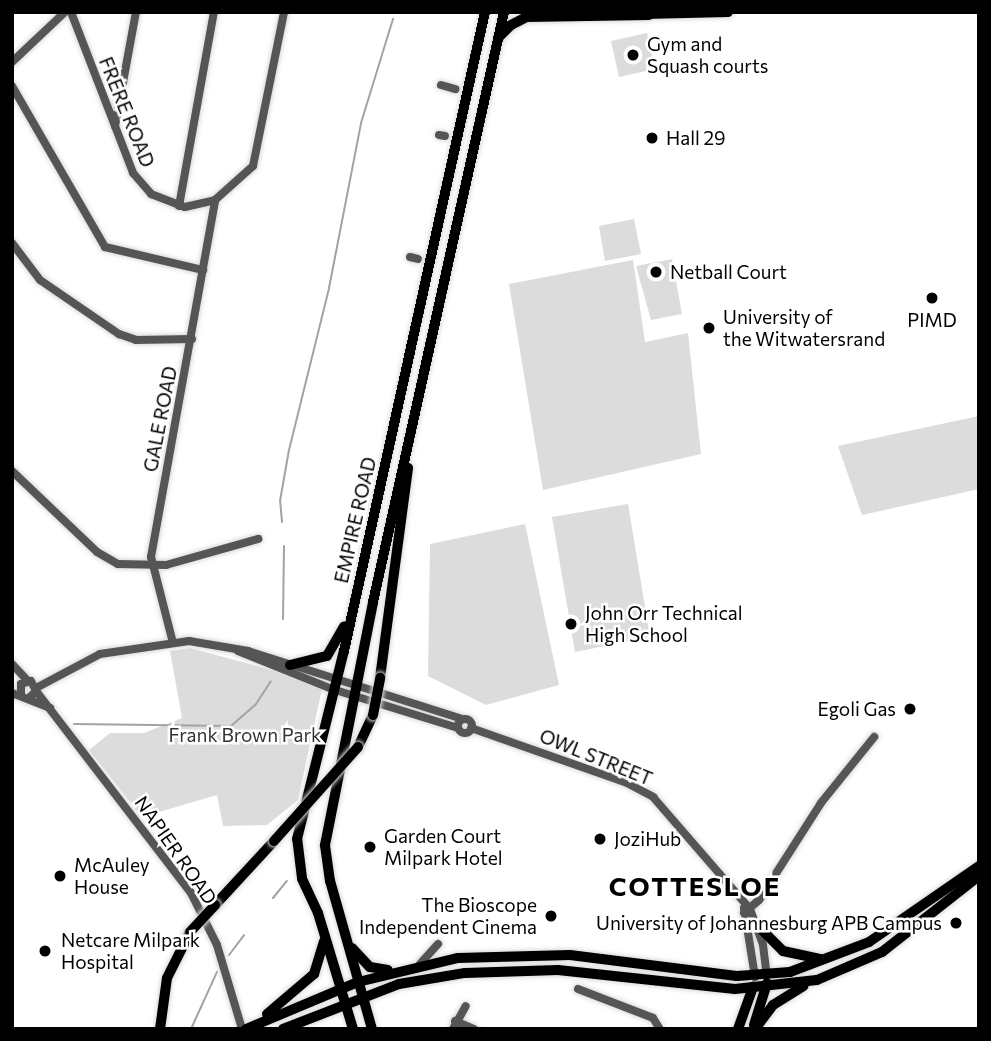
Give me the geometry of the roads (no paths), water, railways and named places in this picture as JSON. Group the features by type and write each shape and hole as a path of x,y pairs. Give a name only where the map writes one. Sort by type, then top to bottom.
{"highway":[{"path":"636,12 649,15"},
{"path":"498,38 511,25 527,17 728,12"}],"main road":[{"name":"EMPIRE ROAD","path":"354,1029 324,931 302,878 297,850 485,12"},
{"name":"EMPIRE ROAD","path":"372,1029 324,850 405,453 504,12"},
{"path":"160,1029 167,978 190,932 358,747 373,715 407,482 405,453"},
{"path":"290,665 327,656 352,609"},
{"path":"248,1027 358,982 393,971 420,964 506,954 558,955 755,977 767,976 841,957 883,933 979,866"},
{"path":"754,1029 783,997 882,952 979,876"},
{"path":"758,926 776,946 795,956 817,960 841,957"},
{"path":"248,1027 314,974 324,954 324,931"},
{"path":"348,942 370,967 393,971"},
{"path":"283,1029 363,997 440,976 527,969 753,989 817,980"},
{"path":"754,1029 767,988 767,976"},
{"path":"738,1029 755,977"}],"street":[{"path":"12,62 65,12"},
{"name":"FRERE ROAD","path":"71,12 139,182 151,194 179,206"},
{"path":"115,127 136,12"},
{"path":"214,12 179,206 215,200 256,161 284,12"},
{"path":"441,85 456,89"},
{"path":"12,86 101,244 130,257 203,270"},
{"name":"GALE ROAD","path":"173,643 152,566 215,200"},
{"path":"12,243 40,280 118,334 136,340 192,339"},
{"path":"12,471 97,552 118,564 152,566 258,539"},
{"path":"12,670 25,688 100,654 173,643 238,651 290,665 333,684"},
{"path":"238,651 458,728 463,719"},
{"name":"NAPIER ROAD","path":"12,664 25,688 50,708 191,893 217,945 248,1027"},
{"path":"357,692 469,720 471,729"},
{"name":"OWL STREET","path":"458,728 465,733 471,729 643,790 670,814 758,926 767,976"},
{"path":"746,909 821,803 874,737"},
{"name":"OWL STREET","path":"746,909 755,977"},
{"path":"420,964 439,944"},
{"path":"578,989 653,1018 660,1027"},
{"path":"466,1006 454,1025 474,1029"}],"waterway":[{"path":"282,522 280,501 289,450 329,288 361,123 393,19"},
{"path":"283,619 284,546"},
{"path":"74,724 231,726 256,704 271,681"},
{"path":"273,898 287,881"},
{"path":"229,955 244,935"},
{"path":"191,1029 217,972"}],"place":[{"name":"Gym and Squash courts","path":"633,55"},
{"name":"Hall 29","path":"652,138"},
{"name":"Netball Court","path":"656,272"},
{"name":"PIMD","path":"932,298"},
{"name":"University of the Witwatersrand","path":"709,328"},
{"name":"John Orr Technical High School","path":"571,624"},
{"name":"Egoli Gas","path":"910,709"},
{"name":"JoziHub","path":"600,839"},
{"name":"Garden Court Milpark Hotel","path":"370,847"},
{"name":"McAuley House","path":"60,876"},
{"name":"The Bioscope Independent Cinema","path":"551,916"},
{"name":"University of Johannesburg APB Campus","path":"956,923"},
{"name":"Netcare Milpark Hospital","path":"45,951"}],"district":[{"name":"COTTESLOE","path":"695,886"}],"park label":[{"name":"Frank Brown Park","path":"245,735"}]}
